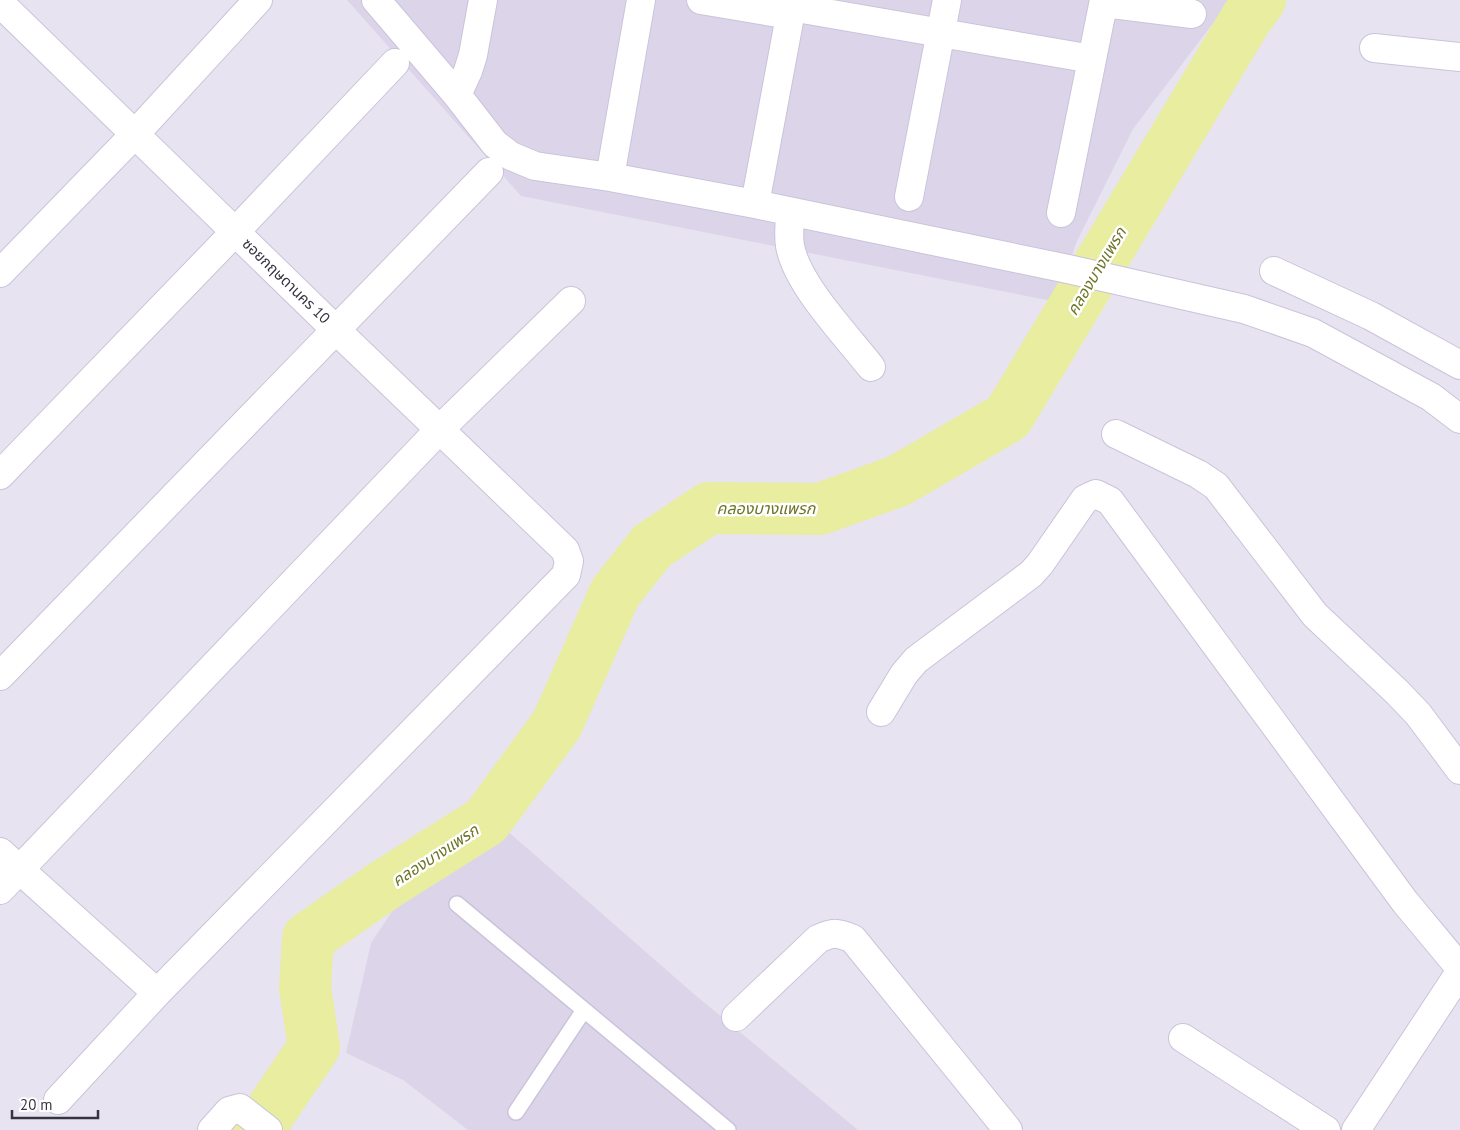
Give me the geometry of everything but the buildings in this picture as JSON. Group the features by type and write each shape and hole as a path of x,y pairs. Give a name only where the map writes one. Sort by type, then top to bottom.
{"street":[{"path":"0,273 135,134 258,0"},
{"path":"376,0 457,95 495,144 512,156 535,166 610,176 755,204 1068,269 1244,309 1313,333 1431,397 1460,419"},
{"path":"457,95 473,55 484,0"},
{"path":"610,176 641,0"},
{"path":"701,0 792,7 1092,59"},
{"path":"909,197 947,0"},
{"path":"1061,213 1104,2 1192,14"},
{"name":"ซอยกฤษดานคร 10","path":"0,3 565,550 569,561 566,575 157,993"},
{"path":"755,204 792,7"},
{"path":"1374,48 1460,57"},
{"path":"0,475 236,232 395,63"},
{"path":"0,676 490,172"},
{"path":"790,212 790,246 800,272 819,302 871,367"},
{"path":"1274,271 1371,316 1460,365"},
{"path":"0,890 440,430 571,301"},
{"path":"1116,434 1198,474 1216,486 1316,615 1418,714 1460,770"},
{"path":"881,712 904,674 916,660 1031,574 1085,499 1096,494 1110,501 1405,902 1460,968"},
{"path":"0,852 157,993 58,1100"},
{"path":"736,1017 818,939 830,933 842,934 853,939 1008,1130"},
{"path":"1356,1130 1460,972"},
{"path":"1183,1038 1326,1130"},
{"path":"212,1130 229,1111 240,1108 268,1130"}],"lane":[{"path":"457,904 584,1010 718,1127"},
{"path":"516,1112 584,1010"}],"shaded area":[{"path":"347,0 1228,0 1220,14 1133,129 1076,243 1057,302 521,196"},
{"path":"504,828 694,994 858,1130 468,1130 403,1080 346,1053 371,943 415,877"}],"waterway":[{"name":"คลองบางแพรก","path":"258,1130 314,1047 305,988 308,938 386,884 486,821 557,724 615,593 652,546 709,508 820,509 898,481 1008,417 1246,19 1260,0"}]}
